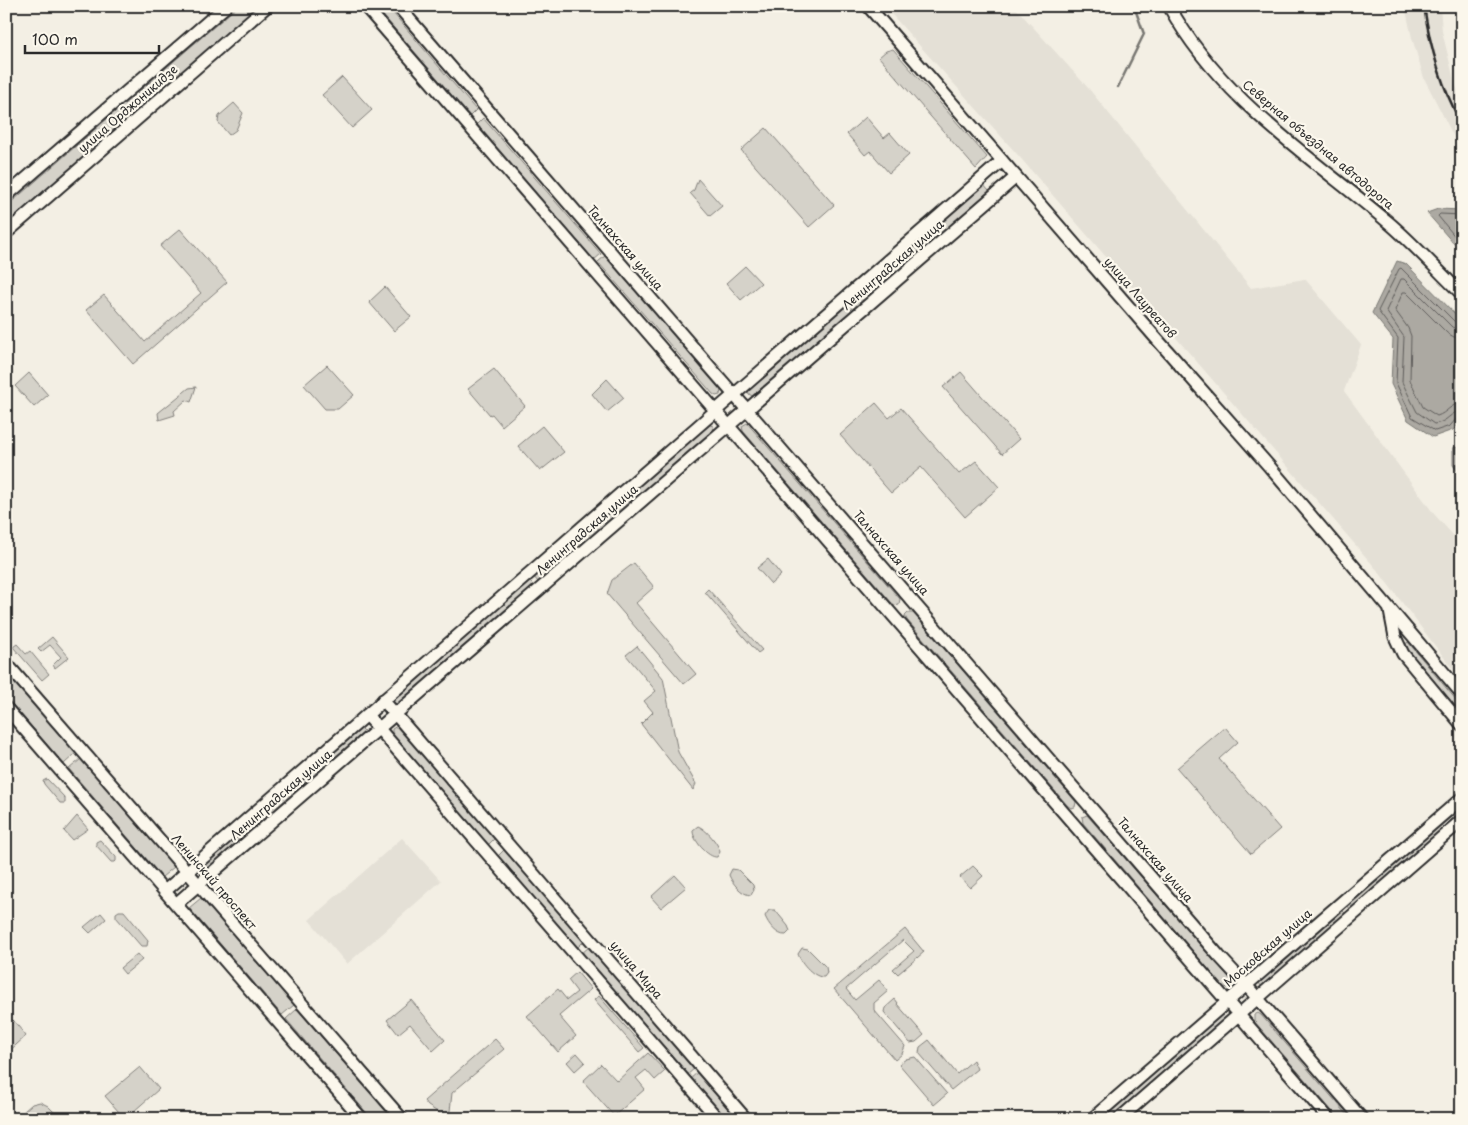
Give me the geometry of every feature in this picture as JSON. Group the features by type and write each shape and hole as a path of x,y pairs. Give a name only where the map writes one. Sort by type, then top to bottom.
{"street":[{"name":"улица Орджоникидзе","path":"6,196 226,6"},
{"name":"улица Орджоникидзе","path":"6,233 267,6"},
{"path":"365,6 1329,1119"},
{"name":"Талнахская улица","path":"398,6 1362,1119"},
{"name":"улица Лауреатов","path":"868,6 1268,465 1462,694"},
{"name":"Северная объездная автодорога","path":"1169,6 1180,27 1205,59 1247,105 1390,223 1462,294"},
{"name":"Ленинградская улица","path":"165,891 1002,161"},
{"name":"Ленинградская улица","path":"176,904 1016,177"},
{"path":"1390,609 1395,637 1403,654 1462,725"},
{"name":"Ленинский проспект","path":"6,663 402,1119"},
{"name":"улица Мира","path":"384,700 746,1119"},
{"path":"6,708 362,1119"},
{"path":"367,715 718,1119"},
{"name":"Московская улица","path":"1092,1119 1462,798"},
{"path":"1119,1119 1462,820"},
{"path":"488,854 504,840"}],"shaded area":[{"path":"238,6 258,6 146,104 137,93"},
{"path":"375,6 387,6 476,110 470,116"},
{"path":"884,6 1014,6 1089,89 1251,288 1305,279 1361,345 1344,391 1434,514 1462,545 1462,681 1378,571 1017,154"},
{"path":"1405,6 1440,6 1442,31 1455,84 1462,98 1462,153 1424,78"},
{"path":"893,49 987,157 976,169 879,57 886,51"},
{"path":"342,77 372,110 352,128 322,95"},
{"path":"131,98 140,109 6,225 6,207"},
{"path":"234,103 243,113 236,130 229,135 218,122 219,116"},
{"path":"866,117 884,138 890,133 909,155 889,173 870,151 865,155 847,134"},
{"path":"483,118 601,254 594,260 477,124"},
{"path":"766,128 834,205 809,227 741,150"},
{"path":"698,179 722,206 710,216 690,193 694,190"},
{"path":"983,184 989,191 868,297 862,290"},
{"path":"180,229 227,282 133,364 86,310 104,295 145,342 201,293 160,246"},
{"path":"605,256 721,390 720,395 716,396 713,394 598,262"},
{"path":"745,266 761,283 741,300 726,283"},
{"path":"385,287 411,317 394,331 369,302"},
{"path":"857,293 863,301 756,395 752,396 749,394 748,390"},
{"path":"327,365 354,395 338,409 325,409 304,385"},
{"path":"494,369 525,406 502,426 468,389"},
{"path":"961,372 1019,439 1002,454 943,387"},
{"path":"29,373 48,395 34,407 15,386"},
{"path":"607,379 624,398 607,412 592,394"},
{"path":"196,387 191,402 186,400 174,411 175,415 159,420 158,413 189,388"},
{"path":"876,403 889,418 901,408 959,474 976,461 999,487 965,517 921,467 891,493 840,435"},
{"path":"747,423 900,599 899,604 895,605 892,603 743,431 742,426"},
{"path":"708,424 713,426 714,431 539,583 533,576"},
{"path":"542,426 564,452 540,471 518,446"},
{"path":"768,559 781,575 771,584 757,568"},
{"path":"634,563 654,587 636,603 696,674 684,684 607,594 612,580"},
{"path":"528,580 535,587 399,704 393,703 392,699"},
{"path":"708,589 762,650 758,653 705,592"},
{"path":"908,613 913,613 1076,802 1075,807 1071,808 1068,806 907,620 905,616"},
{"path":"52,637 69,657 55,668 53,665 61,657 50,645 41,652 38,649"},
{"path":"1408,642 1462,707 1462,714 1404,645"},
{"path":"17,644 26,654 30,651 49,674 42,680 13,647"},
{"path":"637,646 663,678 678,752 696,784 693,790 641,724 653,712 644,701 656,691 626,655"},
{"path":"6,673 76,753 64,764 6,697"},
{"path":"397,726 496,837 487,846 392,736 392,729"},
{"path":"360,727 364,734 209,869 204,867 203,863"},
{"path":"1225,727 1238,742 1219,759 1280,829 1251,854 1177,768"},
{"path":"81,759 174,867 162,877 69,769"},
{"path":"47,779 65,798 65,803 60,803 44,784 43,781"},
{"path":"1462,803 1462,815 1352,911 1346,904"},
{"path":"1087,815 1233,982 1231,987 1224,987 1083,823 1082,817"},
{"path":"77,816 88,829 72,840 64,831"},
{"path":"698,826 715,841 720,852 717,857 709,854 698,843 693,830"},
{"path":"402,838 441,881 347,964 309,920"},
{"path":"100,840 116,857 115,862 111,862 96,845 96,842"},
{"path":"506,848 585,940 576,949 497,857"},
{"path":"973,866 983,876 970,888 960,877"},
{"path":"732,869 738,870 753,885 754,890 751,895 741,891 732,882 729,875"},
{"path":"675,875 686,887 661,908 651,897"},
{"path":"201,898 294,1005 282,1015 189,908"},
{"path":"1341,909 1347,915 1264,987 1261,986 1260,980"},
{"path":"769,910 775,910 788,926 790,931 786,935 776,932 768,922 765,916"},
{"path":"124,911 148,940 147,946 141,946 116,917 116,913"},
{"path":"101,913 106,919 90,933 84,927"},
{"path":"905,929 924,952 898,974 893,969 914,951 903,940 846,989 855,1000 879,980 888,991 874,1003 874,1010 905,1046 902,1054 895,1060 834,989"},
{"path":"590,946 695,1068 686,1076 581,954"},
{"path":"802,948 808,949 826,967 827,973 824,977 812,973 802,962 798,954"},
{"path":"137,954 142,960 125,974 120,968"},
{"path":"577,972 591,989 559,1016 576,1036 558,1052 527,1016 558,989 567,1000 577,992 568,980"},
{"path":"599,996 644,1048 639,1052 594,1000"},
{"path":"895,999 897,1004 924,1035 916,1042 910,1043 884,1012 885,1008"},
{"path":"411,1000 445,1040 433,1051 410,1024 398,1034 387,1020"},
{"path":"297,1009 393,1119 372,1119 286,1019"},
{"path":"1221,1013 1224,1021 1112,1119 1098,1119"},
{"path":"1258,1013 1351,1119 1339,1119 1254,1021 1254,1015"},
{"path":"14,1021 26,1036 6,1054 6,1028"},
{"path":"495,1039 504,1049 452,1093 450,1111 444,1116 428,1106 424,1101"},
{"path":"929,1040 957,1074 973,1060 977,1069 951,1090 919,1053 920,1047"},
{"path":"577,1053 585,1062 575,1071 567,1062"},
{"path":"648,1053 665,1071 655,1080 646,1070 636,1078 645,1089 614,1116 583,1081 601,1064 617,1081"},
{"path":"915,1057 947,1094 934,1105 899,1064 906,1059"},
{"path":"140,1067 159,1089 125,1119 105,1096"},
{"path":"699,1071 740,1119 723,1119 689,1080"},
{"path":"40,1102 48,1106 57,1115 53,1119 15,1119 32,1104"}],"water":[{"path":"1438,209 1462,210 1462,253 1427,213"},
{"path":"1397,261 1406,264 1462,321 1462,421 1453,430 1433,437 1408,420 1391,384 1393,339 1372,313"},
{"path":"1453,447 1462,448 1462,478 1453,465"}],"waterway":[{"path":"1118,87 1144,34 1134,6"}],"railway":[{"path":"1424,6 1438,67 1448,97 1462,125"}]}
